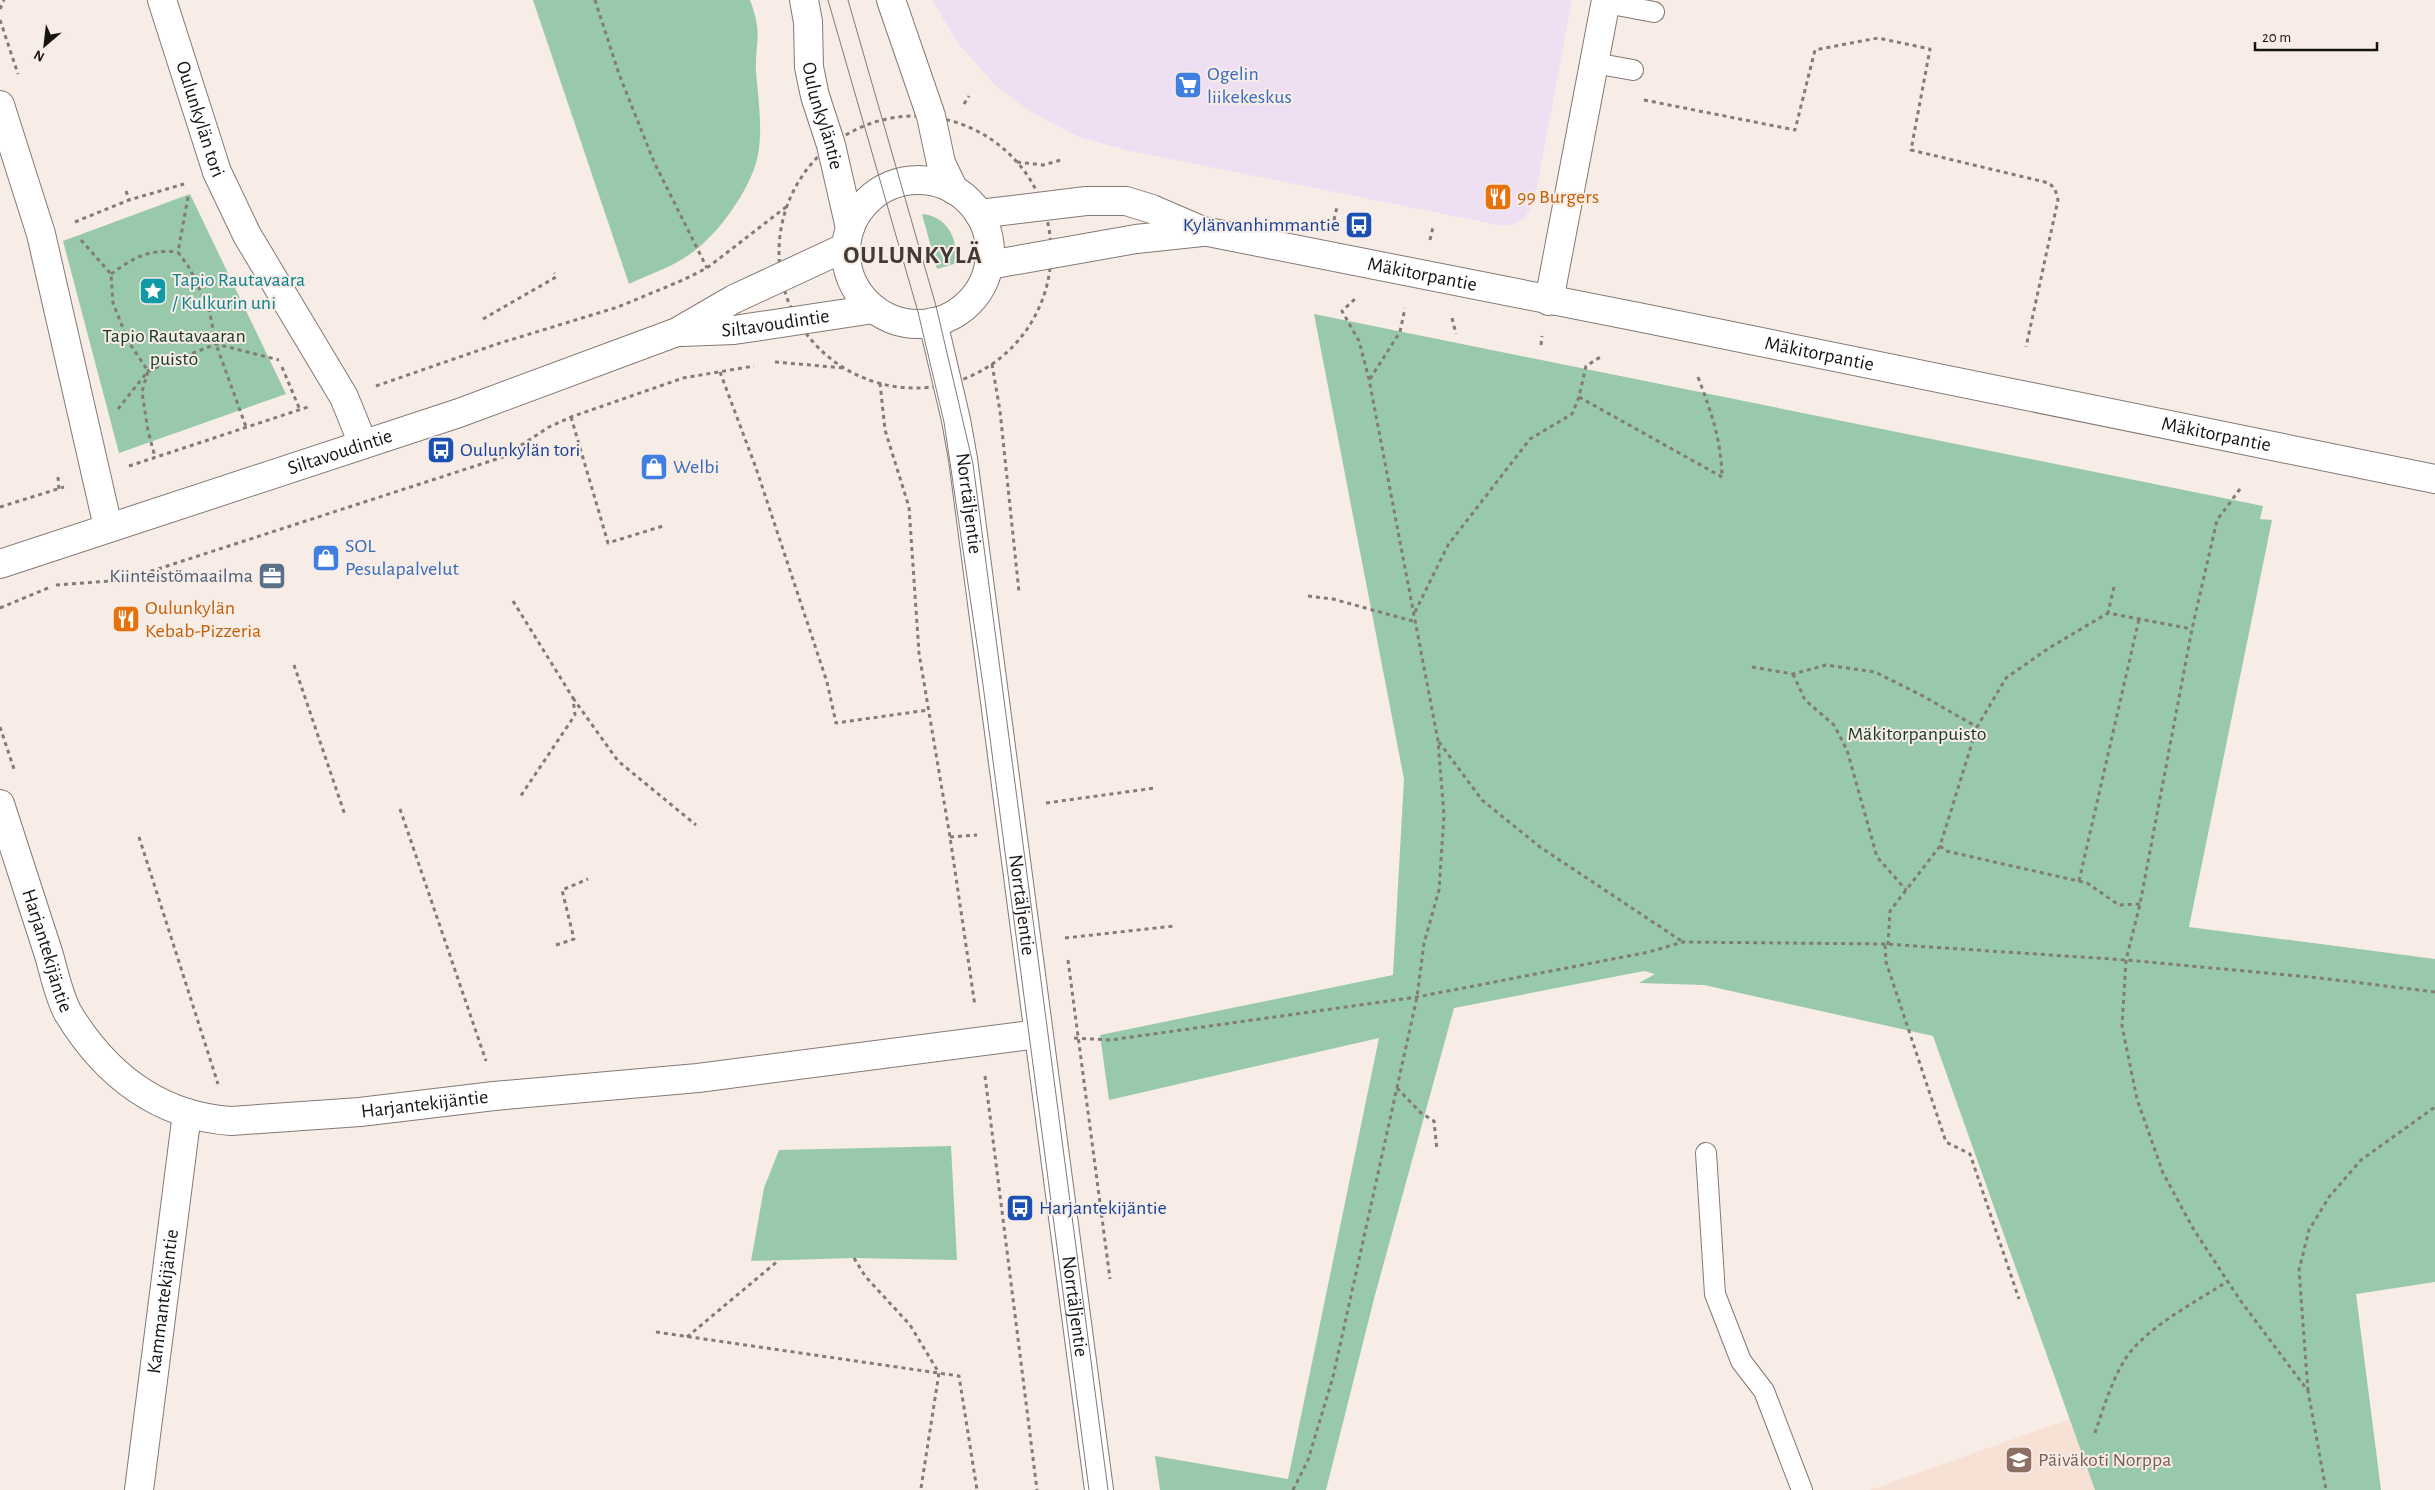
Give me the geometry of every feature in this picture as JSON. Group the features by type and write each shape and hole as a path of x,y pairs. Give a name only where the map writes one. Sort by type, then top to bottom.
{"street":[{"name":"Oulunkylän tori","path":"162,0 217,172 248,235 344,397 363,444"},
{"name":"Oulunkyläntie","path":"804,0 808,22 810,67 815,96 830,145 848,238"},
{"path":"891,0 931,116 941,163 954,190"},
{"path":"1549,301 1606,2"},
{"path":"0,105 41,234 108,527"},
{"path":"914,180 935,182 954,190 968,200 979,214 986,230 990,247 984,281 963,308 933,322 905,322 889,318 874,309 862,297 853,282 847,265 848,238 859,210 874,195 893,184 914,180"},
{"name":"Mäkitorpantie","path":"979,214 1086,202 1126,201 1152,209 1203,232 1648,319 2435,479"},
{"name":"Mäkitorpantie","path":"988,265 1136,239 1203,232"},
{"name":"Siltavoudintie","path":"0,564 459,413 677,332 848,238"},
{"name":"Siltavoudintie","path":"677,332 734,330 874,309"},
{"name":"Norrtäljentie","path":"933,322 956,420 963,459 1099,1490"},
{"name":"Harjantekijäntie","path":"0,804 67,1011 102,1058 126,1081 153,1101 211,1120 231,1121 360,1112 504,1095 698,1078 1038,1034"},
{"name":"Kammantekijäntie","path":"139,1490 187,1113"}],"lane":[{"path":"1606,2 1654,12"},
{"path":"1594,63 1633,70"},
{"path":"1706,1153 1715,1294 1741,1361 1764,1391 1802,1490"}],"path":[{"path":"0,9 4,0"},
{"path":"595,0 619,74 654,162 707,268"},
{"path":"1641,99 1795,130 1815,50 1878,38 1930,48 1911,150 2048,183 2055,189 2058,200 2026,347"},
{"path":"846,134 883,119 906,116"},
{"path":"953,121 977,130 998,144 1018,162 1043,165 1061,160"},
{"path":"736,244 786,207 796,185 809,165"},
{"path":"41,234 129,200 191,182 217,172"},
{"path":"191,182 178,252 190,269 209,309 216,344 246,427"},
{"path":"126,191 129,200"},
{"path":"1334,220 1337,207"},
{"path":"67,225 111,274 113,303 128,340 148,371 142,392 148,431 155,457"},
{"path":"1430,240 1433,227"},
{"path":"111,274 131,260 158,250 178,252"},
{"path":"483,319 556,277 554,273"},
{"path":"1020,602 1000,411 992,364 1010,349 1026,330 1038,309 1047,286"},
{"path":"1293,1490 1308,1460 1333,1377 1417,997 1424,943 1439,890 1444,814 1438,741 1369,379 1359,341 1342,311 1356,298"},
{"path":"1369,379 1400,332 1406,308"},
{"path":"1452,318 1456,334"},
{"path":"148,371 216,344 279,360"},
{"path":"1415,613 1448,545 1530,439 1572,414 1579,397 1586,366 1602,356"},
{"path":"768,363 777,362 844,368 880,383 885,430 909,507 919,653 950,837 980,1041 1037,1490"},
{"path":"0,608 56,585 124,580 503,457 549,427 571,417 683,378 758,365"},
{"path":"720,372 756,468 824,672 836,723 928,710"},
{"path":"1579,397 1722,477 1722,449 1712,413 1698,377"},
{"path":"571,417 608,543 662,526"},
{"path":"2240,489 2217,520 2192,629 2140,904 2126,960 2122,1026 2137,1099 2164,1173 2194,1230 2228,1281 2308,1391"},
{"path":"2108,613 2114,587"},
{"path":"1308,596 1333,599 1416,622"},
{"path":"513,601 573,698 618,761 696,825"},
{"path":"2019,1299 1970,1154 1946,1142 1886,962 1890,911 1940,846 1977,727 2006,678 2049,648 2108,613 2192,629"},
{"path":"2079,881 2139,619"},
{"path":"294,665 346,814"},
{"path":"1752,667 1793,674 1826,666 1875,672 1923,696 1977,727"},
{"path":"1793,674 1805,700 1834,725 1847,750 1878,857 1906,890"},
{"path":"520,797 575,714 573,698"},
{"path":"0,727 17,778"},
{"path":"1438,741 1482,800 1540,847 1684,942"},
{"path":"1046,803 1155,788"},
{"path":"1044,794 1047,813"},
{"path":"400,809 485,1058"},
{"path":"139,837 218,1085"},
{"path":"1940,846 1946,851 2079,881 2087,884 2119,905 2140,904"},
{"path":"556,945 574,939 562,890 588,879"},
{"path":"1065,938 1174,926"},
{"path":"1063,929 1066,948"},
{"path":"1079,1038 1110,1040 1417,997 1649,952 1684,942 1886,944 2126,960 2311,977 2435,992"},
{"path":"1067,957 1110,1284"},
{"path":"1397,1087 1421,1113 1434,1121 1437,1150"},
{"path":"2326,1490 2308,1391 2299,1270 2309,1230 2329,1197 2361,1160 2401,1129 2435,1107"},
{"path":"854,1258 865,1276 910,1325 939,1373 921,1488"},
{"path":"686,1337 779,1260"},
{"path":"2095,1433 2112,1385 2125,1360 2146,1336 2228,1281"},
{"path":"656,1332 959,1376 977,1490"}],"shaded area":[{"path":"932,0 1572,0 1534,202 1524,219 1514,224 1503,226 1126,150 1079,137 1031,112 994,84 958,43"},
{"name":"Päiväkoti Norppa","path":"2070,1419 2095,1490 1870,1490"}],"green space":[{"path":"533,0 750,0 756,19 756,65 760,113 758,155 754,169 740,198 708,239 684,258 629,284"},
{"name":"Tapio Rautavaaran puisto","path":"190,194 286,394 119,453 63,241"},
{"path":"922,214 938,219 950,231 955,246 954,264 937,269"},
{"name":"Mäkitorpanpuisto","path":"1314,314 2263,506 2260,519 2272,520 2189,927 2435,959 2435,1282 2356,1294 2381,1490 2095,1490 1933,1036 1704,985 1639,983 1655,974 1644,971 1454,1008 1375,1295 1326,1490 1160,1490 1155,1456 1288,1479 1379,1038 1109,1100 1100,1035 1393,975 1404,779"},
{"path":"951,1146 957,1260 854,1258 751,1261 764,1188 779,1150"}],"tram line":[{"path":"828,0 918,312 944,422 983,685 1089,1490"},
{"path":"848,0 936,306 973,464 1108,1490"}],"place":[{"name":"Ogelin liikekeskus","path":"1188,85"},
{"name":"99 Burgers","path":"1498,197"},
{"name":"Kylänvanhimmantie","path":"1359,225"},
{"name":"Tapio Rautavaara / Kulkurin uni","path":"153,291"},
{"name":"Oulunkylän tori","path":"441,450"},
{"name":"Welbi","path":"654,467"},
{"name":"SOL Pesulapalvelut","path":"326,558"},
{"name":"Kiinteistömaailma","path":"272,576"},
{"name":"Oulunkylän Kebab-Pizzeria","path":"126,619"},
{"name":"Harjantekijäntie","path":"1020,1208"},
{"name":"Päiväkoti Norppa","path":"2019,1460"}],"district":[{"name":"OULUNKYLÄ","path":"913,255"}]}
